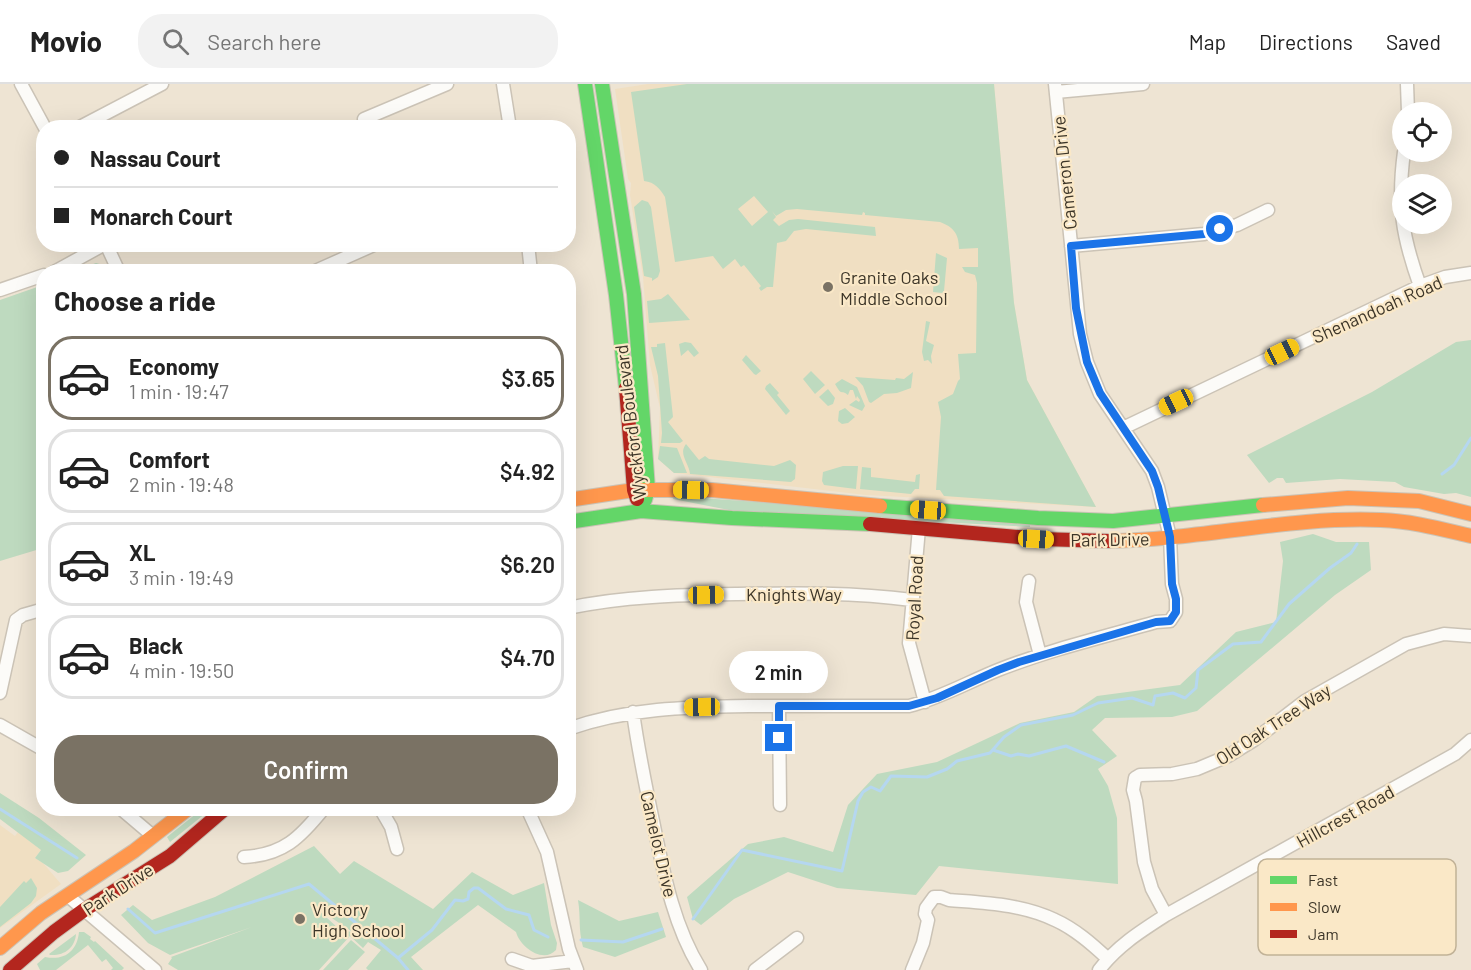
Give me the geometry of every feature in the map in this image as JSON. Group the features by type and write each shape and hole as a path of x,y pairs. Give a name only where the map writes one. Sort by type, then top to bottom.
{"street":[{"path":"21,84 41,120"},
{"path":"93,120 162,84"},
{"path":"364,119 447,84"},
{"path":"503,84 509,120"},
{"name":"Wyckford Boulevard","path":"585,84 615,286 641,490"},
{"name":"Wyckford Boulevard","path":"602,84 634,294 641,511"},
{"path":"1055,88 1143,84"},
{"path":"1407,84 1408,102"},
{"name":"Cameron Drive","path":"576,726 633,712 680,707 909,706 925,702 998,670 1040,655 1156,622 1170,621 1176,612 1176,606 1168,527 1152,471 1100,393 1087,362 1076,308 1055,88"},
{"path":"1403,162 1400,202 1402,225 1420,286"},
{"path":"1071,246 1204,234 1237,225 1268,210"},
{"path":"69,264 91,252"},
{"path":"330,264 358,252"},
{"name":"Shenandoah Road","path":"1122,428 1420,286 1445,277 1471,273"},
{"path":"0,290 36,278"},
{"name":"Park Drive","path":"576,498 609,492 641,490 712,490 809,500 1113,521 1168,527 1348,518 1416,522 1450,528 1471,536"},
{"name":"Park Drive","path":"576,521 641,511 1114,542 1168,527 1314,500 1348,498 1419,501 1471,514"},
{"name":"Royal Road","path":"919,528 909,643 925,702"},
{"path":"1029,580 1026,602 1040,655"},
{"name":"Knights Way","path":"576,607 688,595 816,593 912,600"},
{"path":"0,693 16,620 36,611"},
{"name":"Old Oak Tree Way","path":"1166,915 1152,889 1144,862 1133,790 1135,778 1140,775 1172,774 1197,769 1228,756 1254,740 1305,701 1406,644 1444,634 1471,636"},
{"path":"779,706 780,805"},
{"name":"Camelot Drive","path":"633,712 644,780 670,897 679,926 701,970"},
{"path":"0,724 36,745"},
{"name":"Hillcrest Road","path":"1267,859 1455,754 1471,740"},
{"path":"129,816 153,836"},
{"name":"Park Drive","path":"0,948 40,914 179,816"},
{"name":"Park Drive","path":"10,970 54,932 84,910 170,856 217,816"},
{"path":"244,857 276,852 289,845 317,816"},
{"path":"385,816 391,826 397,849"},
{"path":"513,959 532,966 575,966 547,852 531,816"},
{"name":"Hillcrest Road","path":"1099,970 1129,939 1166,915 1258,864"},
{"path":"68,896 155,970"},
{"path":"912,970 923,943 928,920 926,908 934,897 1003,905 1023,909 1054,920 1081,936 1108,959"},
{"path":"755,970 797,938"}],"shaded area":[{"name":"Granite Oaks Middle School","path":"648,84 994,84 1014,303 1027,380 1096,507 866,495 674,473 658,459 660,408 650,365 643,277 630,195 631,183 628,179 615,89"},
{"path":"0,825 15,836 18,832 41,850 35,858 43,863 61,884 0,928"}],"green space":[{"path":"687,84 994,84 1014,303 1027,380 1096,507 944,496 940,490 936,490 941,417 938,402 953,394 960,379 958,354 976,353 977,283 975,275 965,272 962,267 978,267 978,248 959,249 954,231 940,222 865,215 863,212 862,215 797,209 786,210 776,216 772,211 776,217 773,220 779,226 789,220 798,219 875,227 876,236 806,229 794,231 786,241 777,243 773,287 767,287 761,291 759,288 761,286 744,265 741,267 735,259 723,269 713,256 675,262 665,197 654,184 644,181 631,92","holes":["754,196 768,212 752,226 738,209"]},
{"path":"642,200 648,202 651,207 660,271 658,277 652,281 652,278 644,276 634,207"},
{"path":"936,253 947,258 942,293 933,292"},
{"path":"36,287 36,550 0,561 0,300"},
{"path":"668,294 690,320 649,323 647,301 661,299"},
{"path":"926,321 930,322 926,341 934,345 931,356 932,364 928,360 924,361 922,352"},
{"path":"1471,340 1471,497 1404,487 1395,482 1340,479 1286,483 1283,478 1277,478 1269,483 1247,455 1372,392 1456,342"},
{"path":"665,343 673,417 668,422 683,441 680,443 661,443 658,376 651,347"},
{"path":"691,343 699,353 694,357 688,350 681,356 679,344"},
{"path":"746,355 761,371 756,375 742,360"},
{"path":"811,371 825,385 815,394 803,379"},
{"path":"913,372 911,388 897,393 884,394 871,403 863,386 855,377 895,380 896,378 904,379"},
{"path":"842,379 857,387 865,406 862,411 849,405 860,400 857,396 856,399 853,390 850,390 848,395 841,392 835,384"},
{"path":"770,383 790,411 786,415 765,389"},
{"path":"828,389 835,398 833,404 828,406 819,397"},
{"path":"845,408 855,417 848,423 842,424 838,421 839,411"},
{"path":"686,444 699,460 705,456 709,459 774,466 790,460 796,465 795,479 791,482 690,474 683,455"},
{"path":"660,446 677,448 687,473 674,473 658,459"},
{"path":"843,466 858,466 856,489 824,485 823,472"},
{"path":"862,467 871,468 871,477 915,482 916,475 920,474 919,489 915,489 911,494 860,489"},
{"path":"674,496 1030,522 1030,527 734,511 673,499"},
{"path":"1313,534 1336,542 1369,542 1371,570 1335,595 1197,711 1172,717 1105,718 1092,730 1117,756 1098,769 1108,786 1117,818 1118,884 939,866 916,895 837,888 788,872 734,899 701,925 693,919 687,897 748,844 784,837 833,852 848,805 877,774 937,762 1020,723 1074,712 1097,696 1180,685 1236,632 1276,622 1283,561 1280,542"},
{"path":"0,793 39,818 86,855 68,871 58,873 35,858 41,850 0,819"},
{"path":"193,816 202,816 170,842 167,837"},
{"path":"314,846 340,874 354,861 433,909 472,872 513,895 544,883 551,925 557,943 556,950 545,955 533,952 522,943 516,932 478,905 411,957 423,970 368,970 366,968 381,950 368,942 363,948 350,936 319,970 178,970 168,964 171,957 252,927 170,955 148,943 121,915 133,905 152,920 215,897","holes":["317,908 354,933 338,928"]},
{"path":"31,878 37,888 36,896 31,903 0,927 0,907 24,881 26,883"},
{"path":"578,900 619,921 658,912 666,937 615,957 583,947"},
{"path":"79,932 84,932 91,937 90,939 124,968 111,970 113,968 106,959 102,962 88,945 56,970 40,970 37,964 45,957 64,956 69,953 76,944"},
{"path":"76,934 68,950 60,954 49,954"},
{"path":"351,940 365,952 348,970 323,970"}],"waterway":[{"path":"1442,474 1454,465 1471,438"},
{"path":"693,919 742,850 842,871 858,801 863,792 871,787 880,791 891,776 927,777 947,769 957,761 990,753 1004,737 1021,725 1073,715 1098,703 1132,698 1153,705 1155,696 1173,693 1185,698 1196,688 1198,670 1233,644 1261,642 1289,604 1351,553 1357,544"},
{"path":"993,750 1011,756 1018,754 1029,756 1066,746 1104,762"},
{"path":"0,809 77,858"},
{"path":"128,909 155,933 309,884 398,958 408,970"},
{"path":"398,958 432,930 455,900 468,899 469,892 474,888 478,888 506,909 529,915 534,930 548,937"},
{"path":"581,940 623,942 662,929"}],"traffic: fast":[{"path":"585,84 616,295 626,388"},
{"path":"602,84 634,294 648,489 645,500"},
{"path":"880,506 1038,518 1113,521 1263,505"},
{"path":"576,521 641,511 732,518 870,524"}],"traffic: slow":[{"path":"576,499 634,490 712,490 880,506"},
{"path":"1263,505 1348,498 1419,501 1471,514"},
{"path":"1109,541 1143,540 1313,521 1347,520 1404,522 1471,536"},
{"path":"0,948 41,913 134,851 179,816"}],"traffic: jam":[{"path":"626,388 634,490 637,499"},
{"path":"870,524 1040,539 1109,541"},
{"path":"10,970 54,932 84,910 170,856 217,816"}],"place":[{"name":"Granite Oaks Middle School","path":"828,287"},
{"name":"Victory High School","path":"300,919"}],"route":[{"path":"779,738 779,706 909,706 937,698 998,670 1040,655 1156,622 1164,623 1174,617 1176,599 1172,584 1170,537 1158,487 1152,471 1100,393 1087,362 1076,308 1071,246 1204,234 1220,229"}]}
